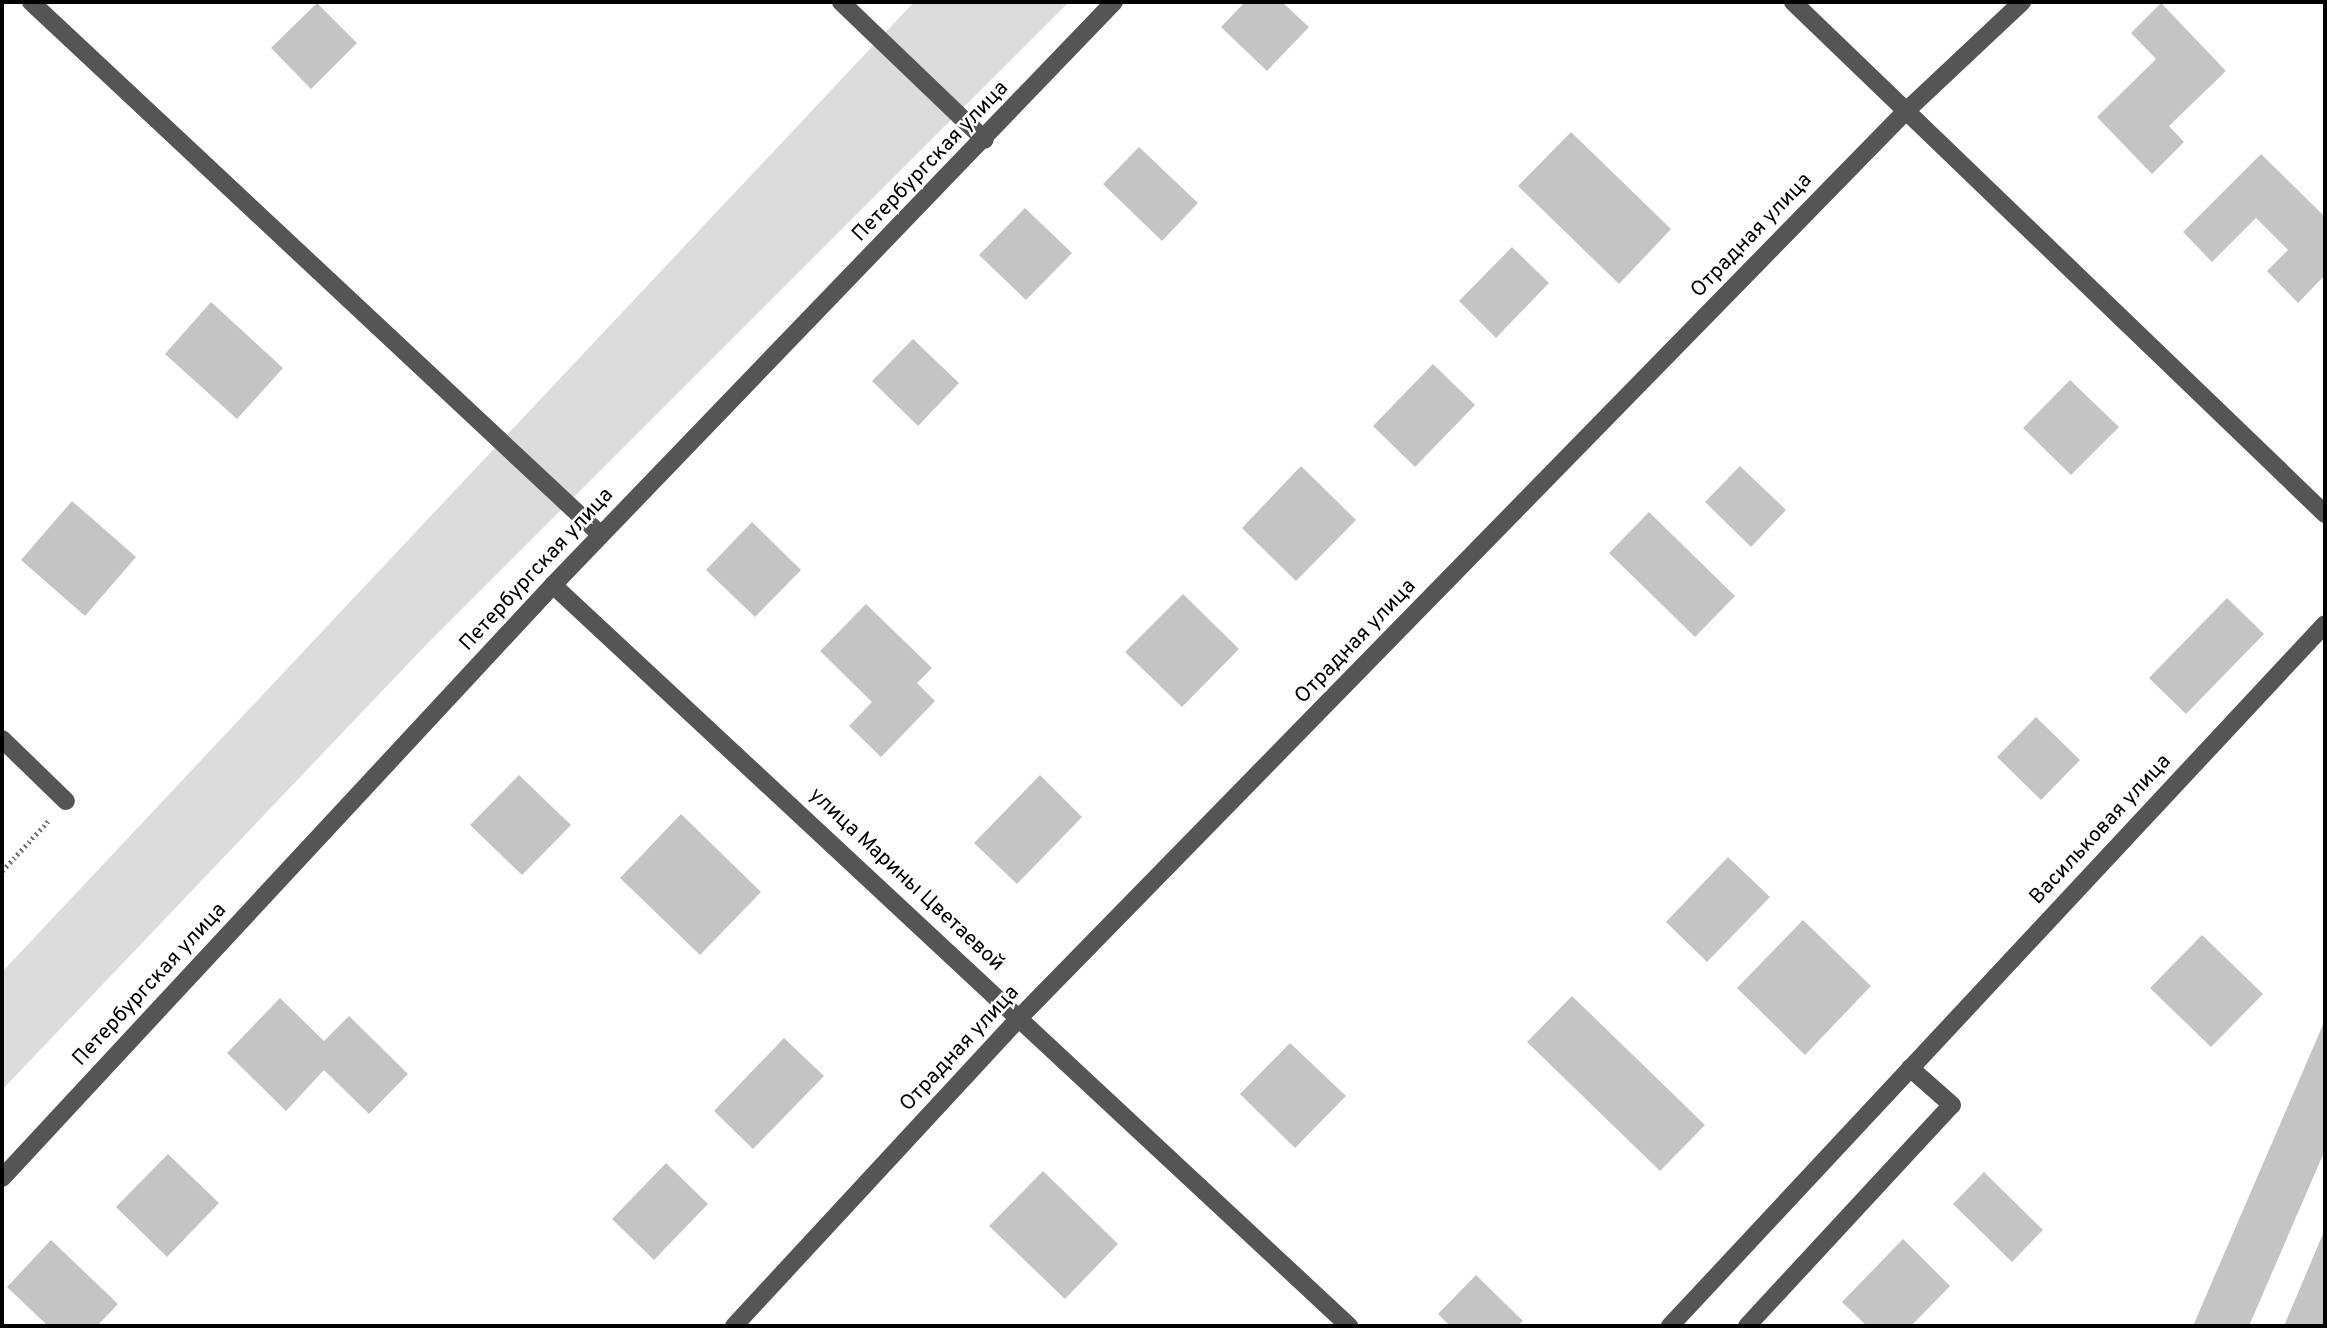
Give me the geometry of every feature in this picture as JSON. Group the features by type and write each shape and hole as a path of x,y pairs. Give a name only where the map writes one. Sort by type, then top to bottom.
{"street":[{"path":"31,2 601,535"},
{"path":"841,2 985,140"},
{"name":"Петербургская улица","path":"2,1178 552,585 985,140 1114,2"},
{"path":"1793,2 2325,514"},
{"name":"Отрадная улица","path":"734,1326 1021,1016 1905,112 2022,2"},
{"name":"улица Марины Цветаевой","path":"552,585 1021,1016 1349,1326"},
{"name":"Васильковая улица","path":"1670,1326 2325,624"},
{"path":"2,739 66,802"},
{"path":"1747,1326 1952,1105 1910,1068"}],"path":[{"path":"2,871 66,802"}],"shaded area":[{"path":"914,2 1069,2 425,646 2,1090 2,972"}],"building":[{"path":"1245,2 1282,2 1309,27 1267,71 1221,27"},
{"path":"317,3 357,43 311,89 271,48"},
{"path":"2161,3 2226,71 2169,126 2184,142 2152,174 2097,117 2156,59 2131,33"},
{"path":"1571,132 1671,229 1619,284 1518,186"},
{"path":"1139,147 1198,203 1162,241 1103,184"},
{"path":"2261,154 2323,215 2325,212 2325,275 2298,303 2267,271 2288,250 2256,218 2212,262 2183,232"},
{"path":"1025,208 1072,253 1026,300 979,255"},
{"path":"1512,247 1549,283 1496,338 1459,301"},
{"path":"211,302 283,368 237,419 165,354"},
{"path":"913,339 959,383 918,426 872,381"},
{"path":"1433,364 1475,405 1415,467 1373,426"},
{"path":"2070,380 2119,427 2071,475 2023,428"},
{"path":"1301,466 1356,520 1296,581 1242,528"},
{"path":"1740,466 1786,510 1751,547 1705,502"},
{"path":"72,501 136,557 85,616 21,560"},
{"path":"1649,512 1735,596 1695,637 1609,553"},
{"path":"752,522 801,570 755,617 706,570"},
{"path":"1183,594 1239,649 1182,707 1125,652"},
{"path":"2227,598 2264,634 2186,714 2149,678"},
{"path":"866,604 932,668 917,683 935,701 881,757 849,726 872,702 820,651"},
{"path":"2036,717 2080,760 2041,800 1997,757"},
{"path":"519,775 571,825 522,875 470,825"},
{"path":"1040,775 1082,817 1017,884 974,843"},
{"path":"681,814 761,892 700,955 620,878"},
{"path":"1728,857 1770,897 1707,962 1666,922"},
{"path":"1803,920 1871,986 1805,1055 1737,988"},
{"path":"2202,935 2263,994 2211,1047 2150,988"},
{"path":"1572,996 1705,1125 1660,1171 1527,1042"},
{"path":"280,998 324,1041 349,1016 408,1074 369,1114 324,1070 286,1111 227,1053"},
{"path":"2325,1020 2325,1150 2249,1326 2193,1326"},
{"path":"784,1038 824,1076 753,1149 714,1111"},
{"path":"1290,1043 1346,1096 1295,1148 1240,1094"},
{"path":"168,1154 219,1203 167,1257 116,1207"},
{"path":"666,1163 708,1204 654,1260 612,1219"},
{"path":"1043,1171 1118,1244 1065,1299 989,1226"},
{"path":"1984,1172 2043,1230 2012,1262 1953,1204"},
{"path":"2325,1229 2325,1326 2284,1326"},
{"path":"1903,1239 1950,1286 1911,1326 1867,1326 1842,1302"},
{"path":"51,1240 118,1304 97,1326 48,1326 7,1287"},
{"path":"1476,1275 1523,1321 1517,1326 1450,1326 1438,1314"}]}
